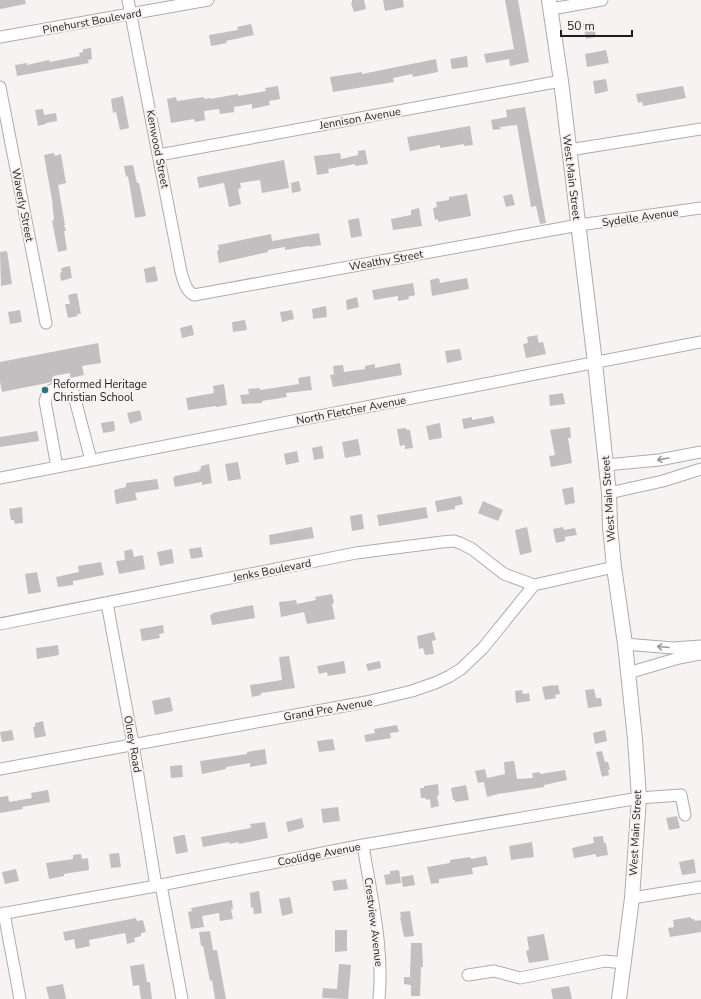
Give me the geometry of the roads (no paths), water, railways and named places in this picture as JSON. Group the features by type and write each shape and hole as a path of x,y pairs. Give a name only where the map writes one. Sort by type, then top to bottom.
{"main road":[{"name":"West Main Street","path":"550,5 561,81 568,150 596,363 609,493 610,527 614,567 625,644 635,739 639,798 632,898 619,999"}],"street":[{"name":"Kenwood Street","path":"128,0 160,155 181,272 187,288 194,295"},
{"name":"Pinehurst Boulevard","path":"0,37 208,0"},
{"path":"550,5 602,0"},
{"name":"Jennison Avenue","path":"160,155 561,81"},
{"name":"Waverly Street","path":"0,87 46,323"},
{"path":"568,150 701,129"},
{"name":"Sydelle Avenue","path":"578,225 701,208"},
{"name":"Wealthy Street","path":"194,295 578,225"},
{"name":"North Fletcher Avenue","path":"0,478 701,342"},
{"path":"57,467 45,401 50,391 64,386 72,388 91,460"},
{"path":"606,465 658,460 701,452"},
{"path":"609,493 663,481 701,469"},
{"name":"Jenks Boulevard","path":"0,624 356,553 454,541 472,549 504,574 534,585"},
{"path":"534,585 614,567"},
{"name":"Grand Pre Avenue","path":"0,769 366,702 399,695 435,683 450,676 467,664 534,585"},
{"name":"Olney Road","path":"107,603 158,885 182,999"},
{"path":"625,644 673,648 701,646"},
{"path":"628,673 678,658 701,654"},
{"name":"Coolidge Avenue","path":"2,914 363,845 639,798 681,795 685,815"},
{"name":"Crestview Avenue","path":"363,845 380,959 381,979 379,999"},
{"path":"632,898 701,887"},
{"path":"2,914 20,999"},
{"path":"468,975 494,971 520,978 605,961 624,963"}],"place":[{"name":"Reformed Heritage Christian School","path":"45,390"}]}
